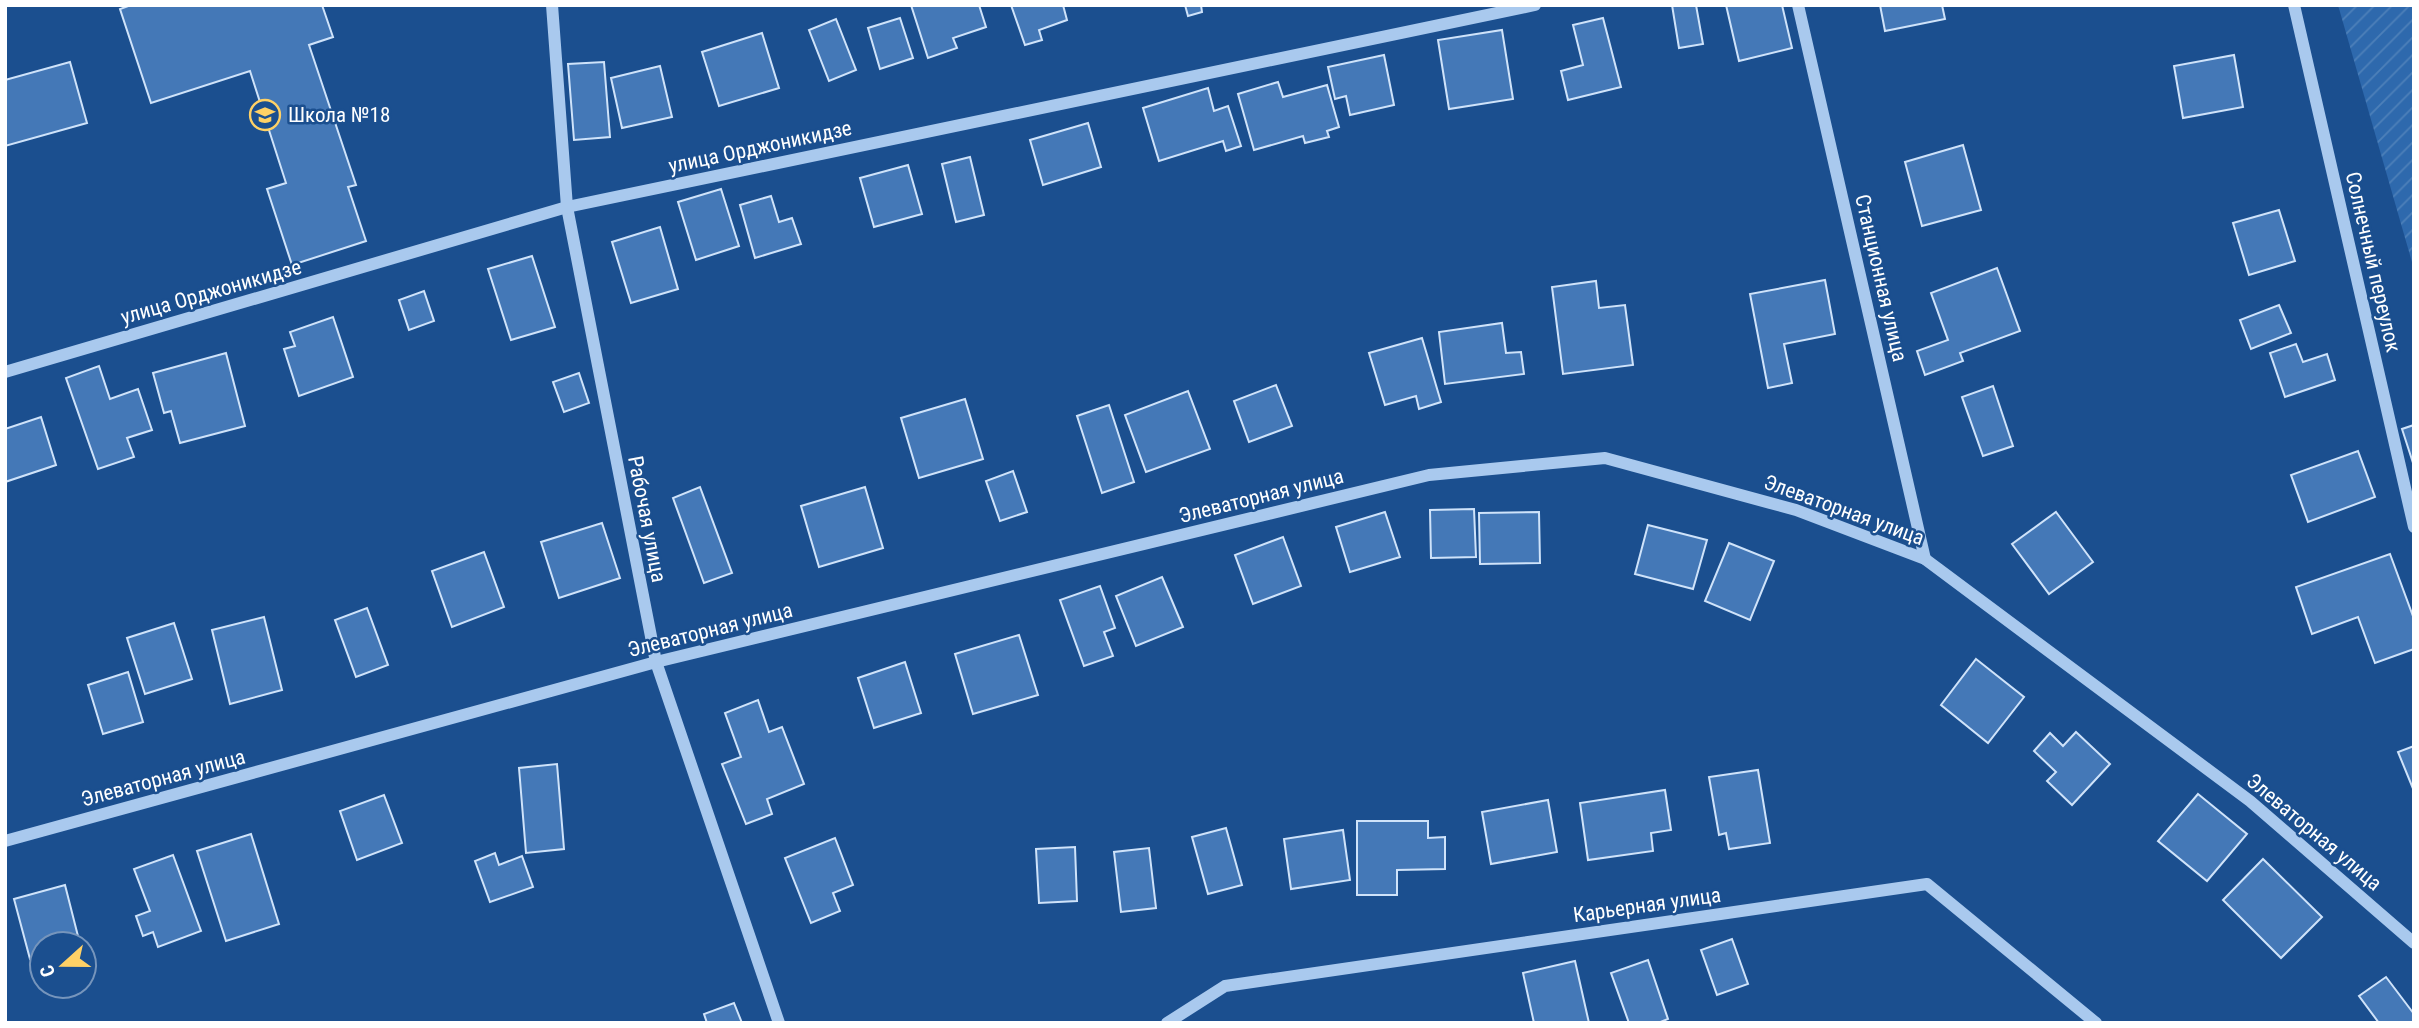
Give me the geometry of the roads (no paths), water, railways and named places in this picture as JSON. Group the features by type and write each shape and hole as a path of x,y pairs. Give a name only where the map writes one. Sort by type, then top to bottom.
{"street":[{"name":"Рабочая улица","path":"552,5 567,207 656,662 779,1023"},
{"name":"улица Орджоникидзе","path":"5,372 567,207 1535,5"},
{"name":"Станционная улица","path":"1798,5 1925,559"},
{"name":"Солнечный переулок","path":"2294,5 2414,527"},
{"name":"Элеваторная улица","path":"5,841 656,662 1429,475 1605,458 1796,510 1925,559 2250,800 2414,943"},
{"name":"Карьерная улица","path":"1167,1023 1225,986 1927,884 2096,1023"}],"place":[{"name":"Школа №18","path":"265,115"}]}
